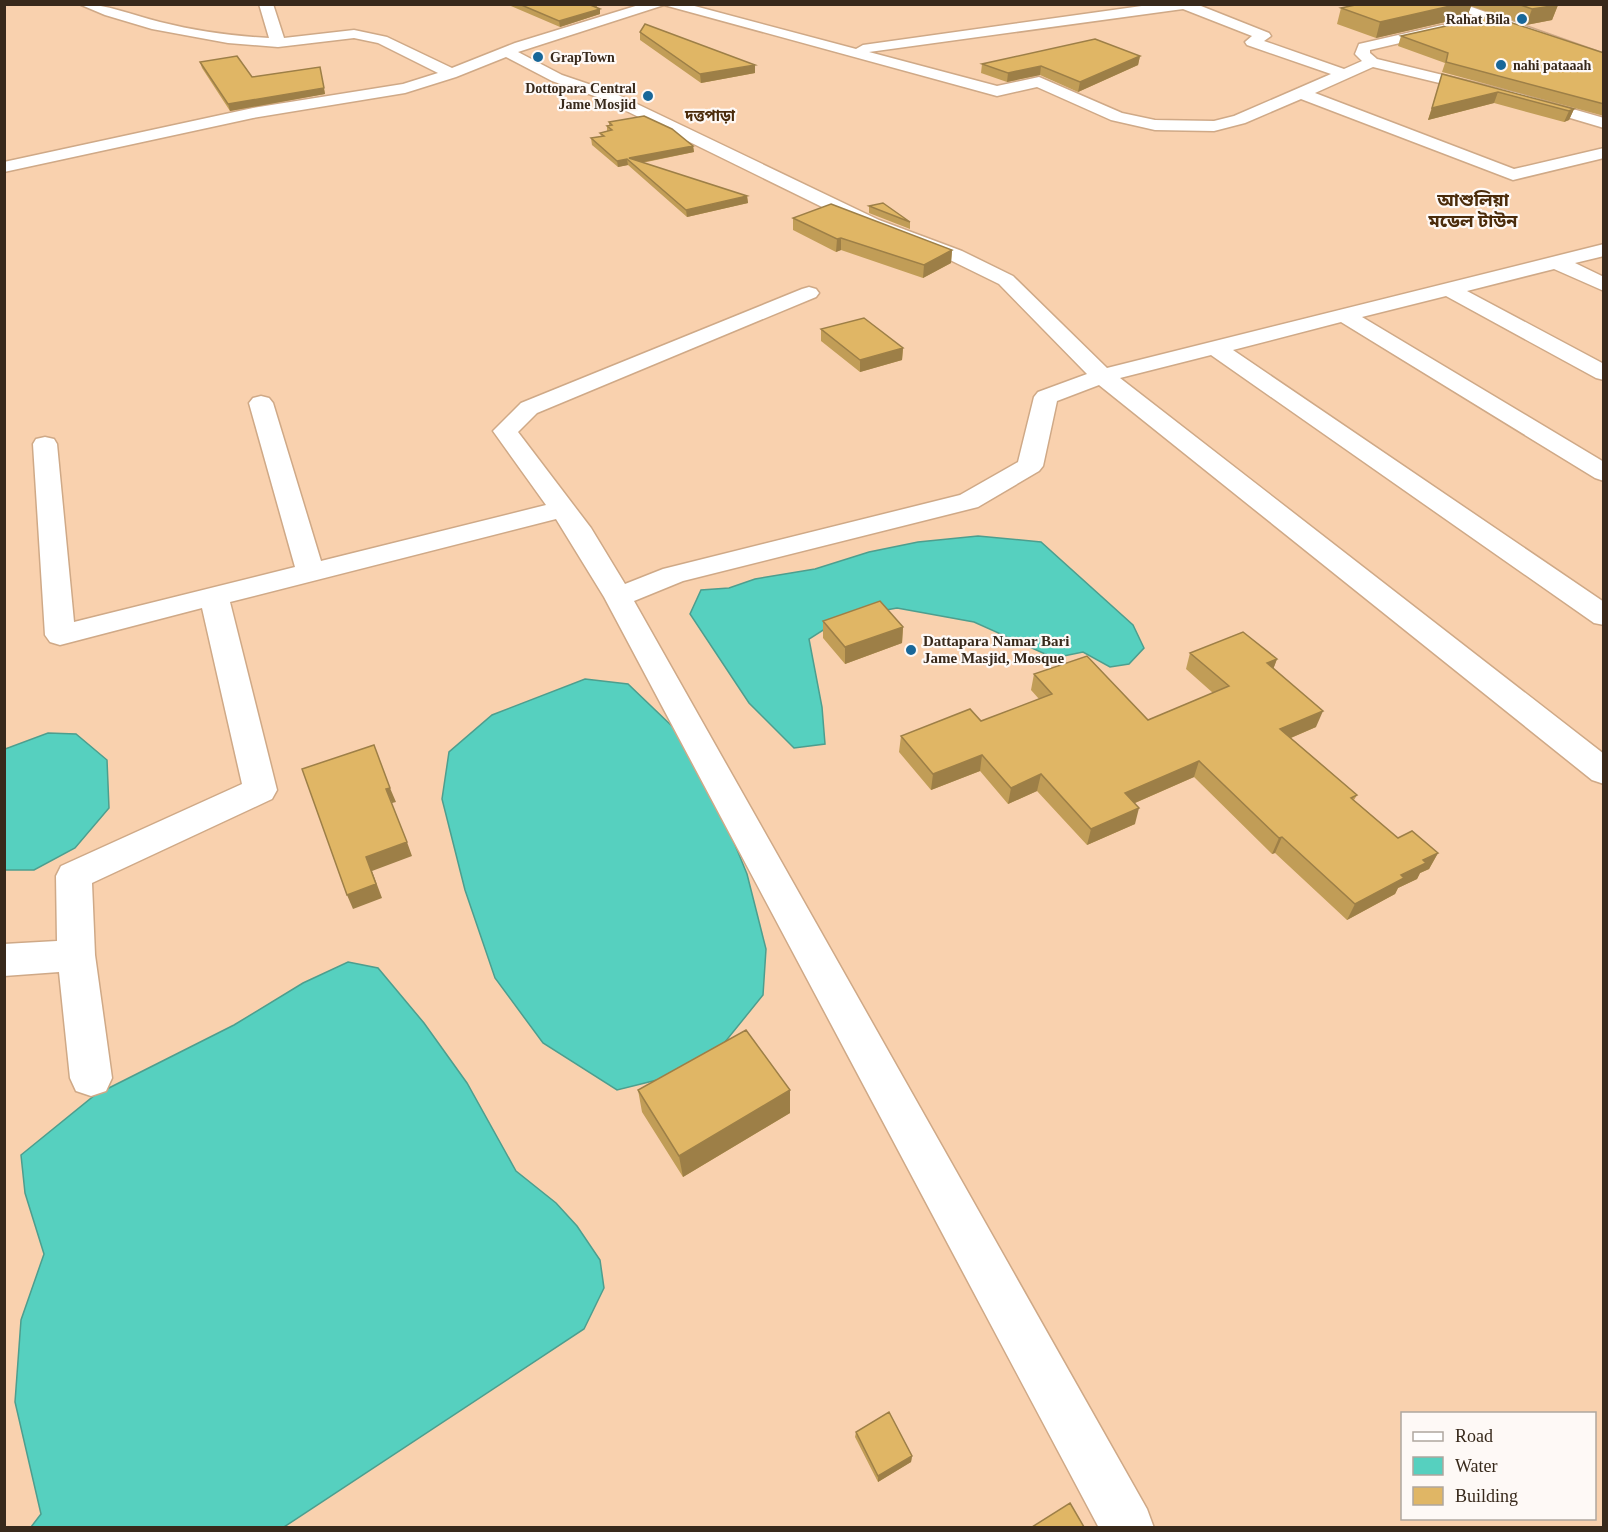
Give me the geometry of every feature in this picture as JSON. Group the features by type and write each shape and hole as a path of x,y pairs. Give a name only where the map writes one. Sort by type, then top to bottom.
{"street":[{"path":"85,4 143,24 205,37 279,44 354,34 382,40 451,74"},
{"path":"266,4 279,44"},
{"path":"4,167 253,114 405,88 451,74 506,51 658,4"},
{"path":"670,4 997,91 1039,82 1117,117 1155,125 1214,126 1239,120 1372,62"},
{"path":"1449,4 1604,59"},
{"path":"846,51 1187,5 1264,36 1252,42 1344,75"},
{"path":"1488,19 1364,47 1362,54 1372,62 1510,96 1604,123"},
{"path":"506,51 557,78 606,95 872,224 955,255 1006,280 1102,376 1604,772"},
{"path":"1301,93 1514,175 1604,153"},
{"path":"618,597 673,575 969,501 1030,466 1046,397 1102,376 1604,250"},
{"path":"1556,262 1604,285"},
{"path":"1448,289 1604,373"},
{"path":"808,292 529,408 505,431 581,534 618,597 1128,1527"},
{"path":"1344,315 1604,472"},
{"path":"1214,347 1604,616"},
{"path":"261,403 310,572"},
{"path":"45,444 60,635 563,509"},
{"path":"91,1078 76,955 74,876 260,790 214,596"},
{"path":"4,960 76,955"}],"water":[{"path":"978,536 1041,542 1133,625 1144,648 1129,664 1110,667 1083,652 1054,658 974,622 897,608 842,618 809,639 822,707 825,744 794,748 749,703 690,614 701,590 729,588 755,579 815,569 869,552 918,542"},
{"path":"585,679 628,684 676,730 713,791 747,874 766,949 763,995 725,1042 677,1075 617,1090 543,1043 495,978 465,890 442,799 449,752 492,715"},
{"path":"48,733 76,734 107,760 109,808 75,848 34,870 5,870 5,749"},
{"path":"348,962 378,968 424,1023 467,1083 516,1171 556,1203 577,1226 600,1260 604,1288 584,1329 284,1527 31,1527 41,1514 15,1402 21,1320 44,1254 25,1193 21,1155 95,1095 234,1025 303,983"}],"building":[{"path":"519,4 588,4 600,9 559,21"},
{"path":"1360,4 1459,4 1380,22 1341,8"},
{"path":"1518,4 1558,4 1558,5 1532,9"},
{"path":"1491,16 1604,53 1604,104 1446,62 1448,53 1401,36"},
{"path":"645,24 755,65 700,74 640,32"},
{"path":"1095,39 1140,56 1080,82 1041,66 1008,73 982,64"},
{"path":"237,56 252,77 320,67 324,88 228,104 200,62"},
{"path":"1442,74 1574,109 1569,111 1498,92 1432,108"},
{"path":"644,116 672,129 693,146 629,158 747,196 686,210 627,159 617,161 591,138 604,136 600,133 612,130 607,126 612,125 609,122"},
{"path":"883,203 910,222 869,206"},
{"path":"831,204 952,250 924,265 841,238 837,239 793,218"},
{"path":"864,318 903,348 860,360 821,329"},
{"path":"880,601 903,627 845,647 823,621"},
{"path":"1243,632 1277,659 1267,663 1323,711 1280,729 1357,795 1351,798 1398,838 1412,831 1438,853 1423,860 1426,863 1401,875 1404,878 1355,904 1282,837 1279,838 1199,761 1125,793 1139,808 1091,829 1041,774 1011,788 982,755 933,774 901,736 970,709 981,721 1052,694 1034,674 1087,656 1148,720 1229,686 1190,653"},
{"path":"374,745 390,788 386,789 407,842 366,857 376,884 347,895 302,769"},
{"path":"746,1030 790,1090 679,1156 638,1090"},
{"path":"889,1412 912,1456 878,1476 856,1432"},
{"path":"1070,1503 1084,1527 1032,1527"}],"place":[{"name":"Rahat Bila","path":"1522,19"},
{"name":"GrapTown","path":"538,57"},
{"name":"nahi pataaah","path":"1501,65"},
{"name":"Dottopara Central Jame Mosjid","path":"648,96"},
{"name":"Dattapara Namar Bari Jame Masjid, Mosque","path":"911,650"}],"district":[{"name":"দত্তপাড়া","path":"710,116"},
{"name":"আশুলিয়া মডেল টাউন","path":"1473,210"}]}
